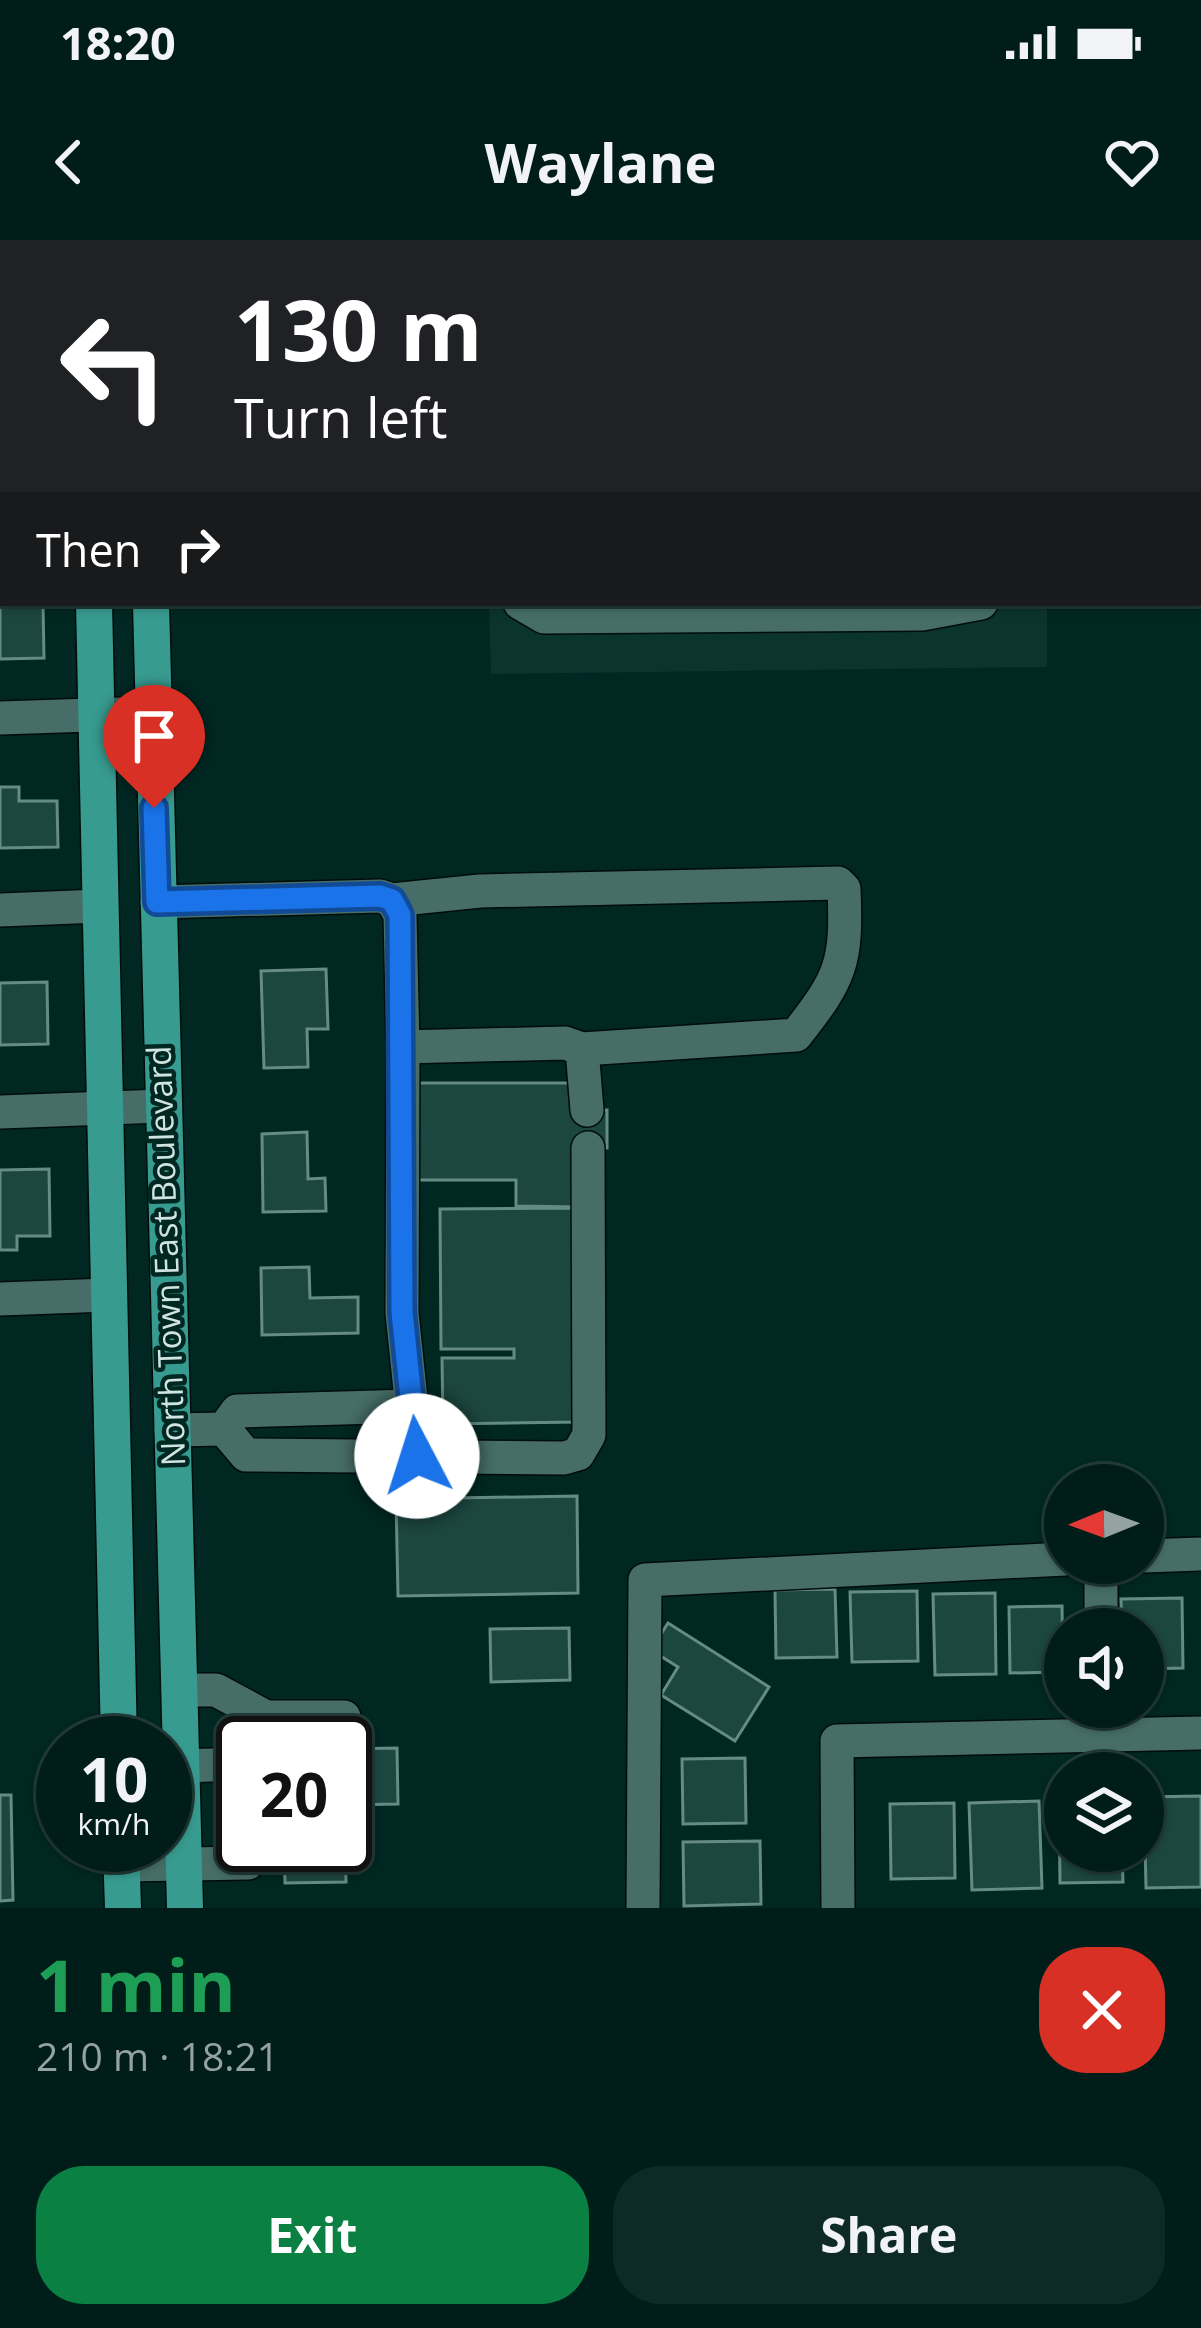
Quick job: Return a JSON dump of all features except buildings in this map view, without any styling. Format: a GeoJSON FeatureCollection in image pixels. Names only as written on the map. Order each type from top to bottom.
{"type":"FeatureCollection","features":[{"type":"Feature","properties":{"kind":"main road","name":"North Town East Boulevard"},"geometry":{"type":"LineString","coordinates":[[94,606],[118,1716]]}},
{"type":"Feature","properties":{"kind":"main road","name":"North Town East Boulevard"},"geometry":{"type":"LineString","coordinates":[[151,606],[179,1716]]}},
{"type":"Feature","properties":{"kind":"main road"},"geometry":{"type":"LineString","coordinates":[[111,1430],[171,1430]]}},
{"type":"Feature","properties":{"kind":"main road"},"geometry":{"type":"LineString","coordinates":[[122,1872],[123,1908]]}},
{"type":"Feature","properties":{"kind":"main road","name":"North Town East Boulevard"},"geometry":{"type":"LineString","coordinates":[[183,1872],[184,1908]]}},
{"type":"Feature","properties":{"kind":"street"},"geometry":{"type":"LineString","coordinates":[[525,606],[544,617],[678,610],[922,609]]}},
{"type":"Feature","properties":{"kind":"street"},"geometry":{"type":"LineString","coordinates":[[0,718],[152,713]]}},
{"type":"Feature","properties":{"kind":"street"},"geometry":{"type":"LineString","coordinates":[[157,902],[380,896],[392,900],[503,891],[838,883],[844,889],[846,943],[834,988],[796,1035],[582,1048],[565,1043],[403,1047]]}},
{"type":"Feature","properties":{"kind":"street"},"geometry":{"type":"LineString","coordinates":[[392,900],[400,915],[402,1312],[417,1456]]}},
{"type":"Feature","properties":{"kind":"street"},"geometry":{"type":"LineString","coordinates":[[0,910],[100,906]]}},
{"type":"Feature","properties":{"kind":"street"},"geometry":{"type":"LineString","coordinates":[[582,1048],[587,1110]]}},
{"type":"Feature","properties":{"kind":"street"},"geometry":{"type":"LineString","coordinates":[[0,1112],[162,1106]]}},
{"type":"Feature","properties":{"kind":"street"},"geometry":{"type":"LineString","coordinates":[[224,1429],[246,1455],[564,1458],[578,1454],[589,1435],[588,1148]]}},
{"type":"Feature","properties":{"kind":"street"},"geometry":{"type":"LineString","coordinates":[[0,1299],[108,1295]]}},
{"type":"Feature","properties":{"kind":"street"},"geometry":{"type":"LineString","coordinates":[[224,1429],[237,1411],[412,1406]]}},
{"type":"Feature","properties":{"kind":"street"},"geometry":{"type":"LineString","coordinates":[[171,1430],[224,1429]]}},
{"type":"Feature","properties":{"kind":"street"},"geometry":{"type":"LineString","coordinates":[[1164,1555],[1201,1554]]}},
{"type":"Feature","properties":{"kind":"street"},"geometry":{"type":"LineString","coordinates":[[643,1908],[645,1580],[1044,1560]]}},
{"type":"Feature","properties":{"kind":"street"},"geometry":{"type":"LineString","coordinates":[[178,1690],[215,1690],[244,1716]]}},
{"type":"Feature","properties":{"kind":"street"},"geometry":{"type":"LineString","coordinates":[[838,1908],[837,1741],[1044,1725]]}},
{"type":"Feature","properties":{"kind":"street"},"geometry":{"type":"LineString","coordinates":[[1159,1728],[1201,1733]]}},
{"type":"Feature","properties":{"kind":"shaded area"},"geometry":{"type":"Polygon","coordinates":[[[489,606],[1047,606],[1047,667],[491,674],[489,606]]]}},
{"type":"Feature","properties":{"kind":"route"},"geometry":{"type":"LineString","coordinates":[[154,808],[157,902],[380,896],[392,900],[400,915],[402,1312],[417,1456]]}}]}
